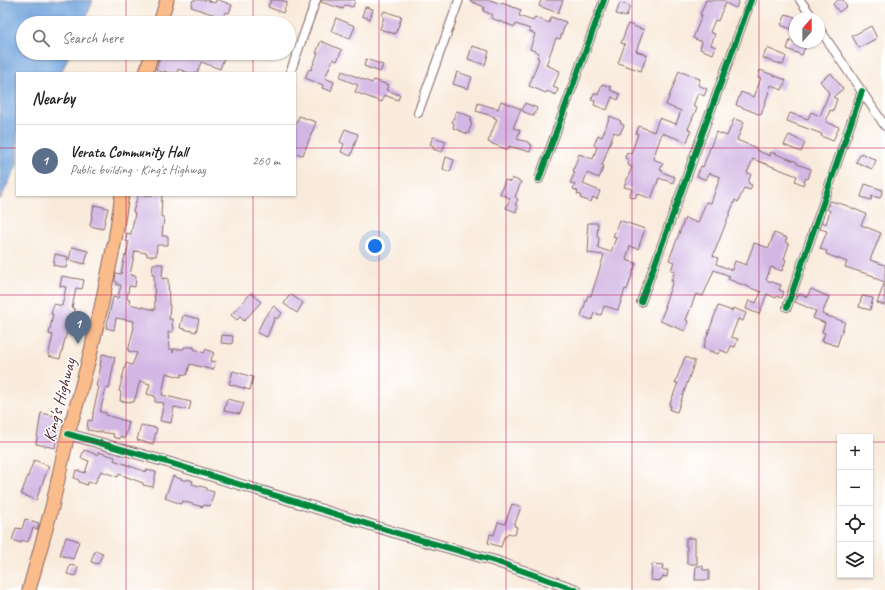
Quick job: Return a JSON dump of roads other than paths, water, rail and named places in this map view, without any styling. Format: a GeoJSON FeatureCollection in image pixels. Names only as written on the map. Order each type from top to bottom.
{"type":"FeatureCollection","features":[{"type":"Feature","properties":{"kind":"highway"},"geometry":{"type":"LineString","coordinates":[[162,16],[167,0]]}},
{"type":"Feature","properties":{"kind":"highway"},"geometry":{"type":"LineString","coordinates":[[146,72],[150,60]]}},
{"type":"Feature","properties":{"kind":"highway","name":"King's Highway"},"geometry":{"type":"LineString","coordinates":[[29,590],[52,507],[68,434],[100,312],[115,240],[122,196]]}},
{"type":"Feature","properties":{"kind":"street"},"geometry":{"type":"LineString","coordinates":[[296,56],[316,0]]}},
{"type":"Feature","properties":{"kind":"street"},"geometry":{"type":"LineString","coordinates":[[418,114],[459,0]]}},
{"type":"Feature","properties":{"kind":"street"},"geometry":{"type":"LineString","coordinates":[[539,179],[604,0]]}},
{"type":"Feature","properties":{"kind":"street"},"geometry":{"type":"LineString","coordinates":[[641,302],[751,0]]}},
{"type":"Feature","properties":{"kind":"street"},"geometry":{"type":"LineString","coordinates":[[800,0],[809,12]]}},
{"type":"Feature","properties":{"kind":"street"},"geometry":{"type":"LineString","coordinates":[[825,37],[885,126]]}},
{"type":"Feature","properties":{"kind":"street"},"geometry":{"type":"LineString","coordinates":[[290,72],[295,60]]}},
{"type":"Feature","properties":{"kind":"street"},"geometry":{"type":"LineString","coordinates":[[787,307],[862,91]]}},
{"type":"Feature","properties":{"kind":"street"},"geometry":{"type":"LineString","coordinates":[[68,434],[167,462],[403,535],[495,561],[576,590]]}},
{"type":"Feature","properties":{"kind":"water"},"geometry":{"type":"Polygon","coordinates":[[[0,0],[93,0],[87,16],[16,16],[16,60],[67,60],[61,72],[16,72],[16,167],[0,200],[0,0]]]}},
{"type":"Feature","properties":{"kind":"place","name":"Verata Community Hall"},"geometry":{"type":"Point","coordinates":[78,344]}}]}
